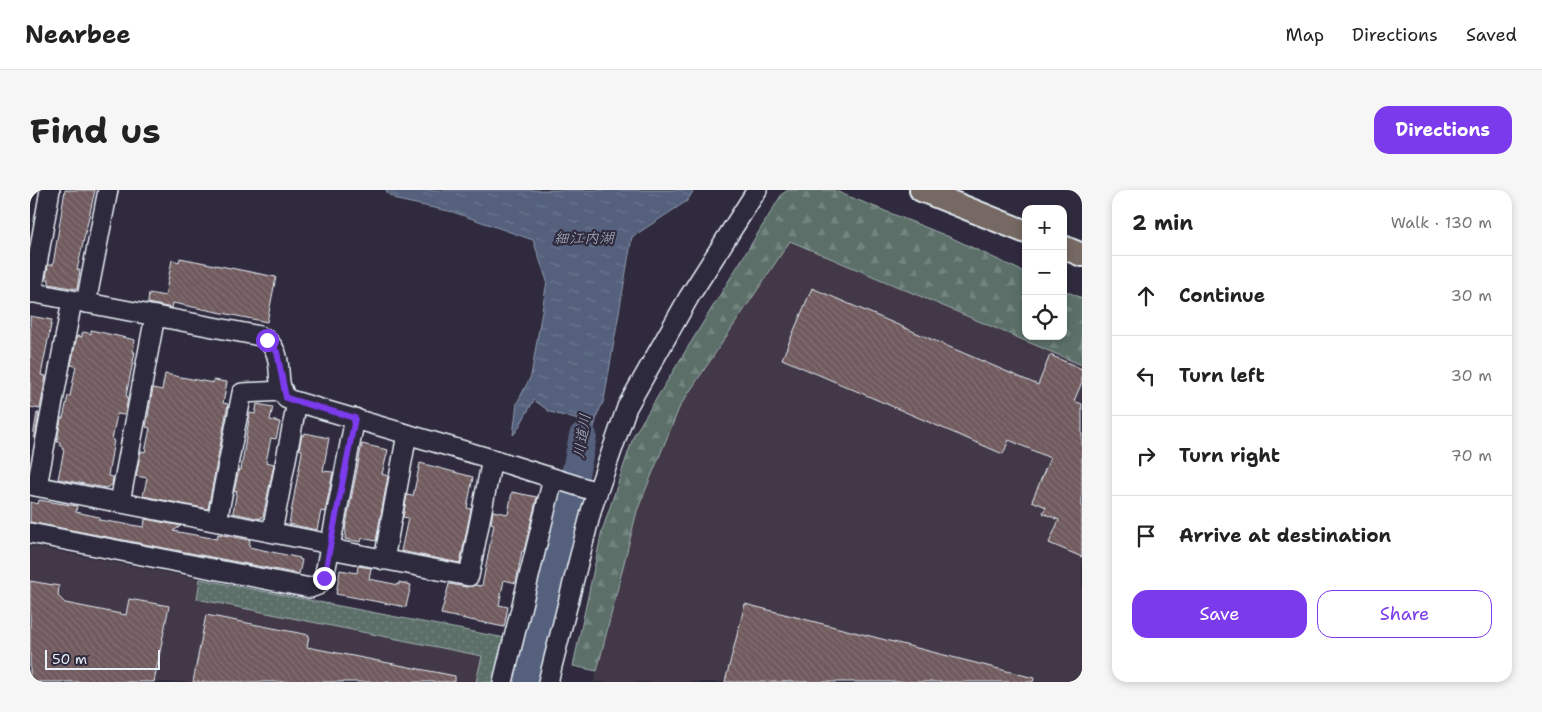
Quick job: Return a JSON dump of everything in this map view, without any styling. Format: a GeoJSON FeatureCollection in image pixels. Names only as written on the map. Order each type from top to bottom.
{"type":"FeatureCollection","features":[{"type":"Feature","properties":{"kind":"main road"},"geometry":{"type":"LineString","coordinates":[[921,190],[1022,230]]}},
{"type":"Feature","properties":{"kind":"main road"},"geometry":{"type":"LineString","coordinates":[[1067,249],[1082,255]]}},
{"type":"Feature","properties":{"kind":"street"},"geometry":{"type":"LineString","coordinates":[[50,190],[31,293],[255,334],[271,343],[277,352],[290,396],[272,532]]}},
{"type":"Feature","properties":{"kind":"street"},"geometry":{"type":"LineString","coordinates":[[108,190],[33,486],[272,532],[320,542],[341,551],[469,576],[492,459]]}},
{"type":"Feature","properties":{"kind":"street"},"geometry":{"type":"LineString","coordinates":[[548,682],[590,490],[627,407],[689,297],[757,190]]}},
{"type":"Feature","properties":{"kind":"street"},"geometry":{"type":"LineString","coordinates":[[120,502],[155,316]]}},
{"type":"Feature","properties":{"kind":"street"},"geometry":{"type":"LineString","coordinates":[[217,521],[242,393],[290,396],[355,418],[590,490]]}},
{"type":"Feature","properties":{"kind":"street"},"geometry":{"type":"LineString","coordinates":[[30,533],[310,588],[318,585],[324,578],[355,418]]}},
{"type":"Feature","properties":{"kind":"street"},"geometry":{"type":"LineString","coordinates":[[384,560],[407,434]]}},
{"type":"Feature","properties":{"kind":"street"},"geometry":{"type":"LineString","coordinates":[[503,682],[556,480]]}},
{"type":"Feature","properties":{"kind":"shaded area"},"geometry":{"type":"Polygon","coordinates":[[[790,241],[1082,365],[1082,682],[594,682],[637,511],[680,406],[790,241]]]}},
{"type":"Feature","properties":{"kind":"shaded area"},"geometry":{"type":"Polygon","coordinates":[[[30,546],[505,638],[495,682],[30,682],[30,546]]]}},
{"type":"Feature","properties":{"kind":"green space"},"geometry":{"type":"Polygon","coordinates":[[[788,190],[833,190],[952,238],[1022,271],[1022,340],[790,241],[680,406],[637,511],[597,671],[573,666],[602,531],[634,435],[782,194],[788,190]]]}},
{"type":"Feature","properties":{"kind":"green space"},"geometry":{"type":"Polygon","coordinates":[[[1067,292],[1082,298],[1082,365],[1023,340],[1067,340],[1067,292]]]}},
{"type":"Feature","properties":{"kind":"green space"},"geometry":{"type":"Polygon","coordinates":[[[200,579],[505,638],[495,682],[476,682],[482,656],[197,599],[200,579]]]}},
{"type":"Feature","properties":{"kind":"water","name":"細江内湖"},"geometry":{"type":"Polygon","coordinates":[[[386,190],[694,190],[687,201],[632,237],[604,400],[598,413],[581,474],[569,472],[578,420],[550,412],[534,400],[513,435],[517,403],[531,376],[547,281],[533,240],[453,212],[397,200],[388,194],[386,190]]]}},
{"type":"Feature","properties":{"kind":"building"},"geometry":{"type":"Polygon","coordinates":[[[65,190],[95,190],[77,270],[80,270],[77,289],[49,284],[49,279],[46,279],[48,265],[53,265],[65,190]]]}},
{"type":"Feature","properties":{"kind":"building"},"geometry":{"type":"Polygon","coordinates":[[[180,258],[276,277],[267,322],[173,303],[172,308],[148,303],[149,293],[165,296],[172,260],[179,262],[180,258]]]}},
{"type":"Feature","properties":{"kind":"building"},"geometry":{"type":"Polygon","coordinates":[[[812,288],[1038,385],[1050,355],[1082,369],[1082,382],[1074,401],[1082,404],[1082,557],[1049,543],[1059,520],[1043,513],[1046,507],[1032,501],[1050,458],[1009,440],[1003,454],[782,359],[812,288]]]}},
{"type":"Feature","properties":{"kind":"building"},"geometry":{"type":"Polygon","coordinates":[[[30,316],[52,320],[41,375],[46,376],[40,409],[30,407],[30,316]]]}},
{"type":"Feature","properties":{"kind":"building"},"geometry":{"type":"Polygon","coordinates":[[[91,330],[135,340],[133,352],[135,352],[126,396],[128,397],[125,415],[117,414],[112,440],[114,440],[108,476],[113,477],[112,485],[106,488],[58,479],[64,450],[60,446],[60,442],[57,442],[61,418],[63,418],[68,396],[70,396],[76,366],[71,365],[77,336],[82,337],[84,332],[91,334],[91,330]]]}},
{"type":"Feature","properties":{"kind":"building"},"geometry":{"type":"Polygon","coordinates":[[[165,374],[213,383],[213,380],[227,382],[223,403],[228,404],[208,509],[143,496],[147,478],[136,476],[141,451],[145,452],[150,428],[146,427],[153,388],[162,390],[165,374]]]}},
{"type":"Feature","properties":{"kind":"building"},"geometry":{"type":"Polygon","coordinates":[[[257,404],[273,407],[270,420],[280,422],[276,439],[271,438],[266,462],[274,464],[261,519],[233,513],[237,490],[234,492],[239,469],[241,470],[250,413],[255,414],[257,404]]]}},
{"type":"Feature","properties":{"kind":"building"},"geometry":{"type":"Polygon","coordinates":[[[37,413],[39,413],[35,438],[33,437],[37,413]]]}},
{"type":"Feature","properties":{"kind":"building"},"geometry":{"type":"Polygon","coordinates":[[[305,433],[329,438],[323,471],[333,472],[325,512],[321,511],[317,530],[289,524],[302,452],[299,449],[302,435],[304,436],[305,433]]]}},
{"type":"Feature","properties":{"kind":"building"},"geometry":{"type":"Polygon","coordinates":[[[362,444],[388,450],[382,474],[388,476],[376,541],[362,538],[361,542],[345,539],[345,530],[362,444]]]}},
{"type":"Feature","properties":{"kind":"building"},"geometry":{"type":"Polygon","coordinates":[[[420,463],[473,477],[467,508],[471,509],[460,563],[401,551],[408,518],[403,517],[407,495],[413,496],[420,463]]]}},
{"type":"Feature","properties":{"kind":"building"},"geometry":{"type":"Polygon","coordinates":[[[512,492],[537,497],[524,551],[522,551],[516,583],[504,580],[499,605],[508,607],[504,627],[441,614],[449,584],[467,587],[482,586],[494,524],[491,523],[493,511],[508,514],[512,492]]]}},
{"type":"Feature","properties":{"kind":"building"},"geometry":{"type":"Polygon","coordinates":[[[39,500],[77,506],[76,512],[99,517],[99,520],[144,527],[145,519],[181,526],[173,531],[217,539],[218,534],[250,540],[249,547],[300,558],[302,560],[299,574],[30,522],[30,502],[38,504],[39,500]]]}},
{"type":"Feature","properties":{"kind":"building"},"geometry":{"type":"Polygon","coordinates":[[[358,566],[371,568],[369,579],[399,585],[399,582],[411,585],[406,607],[336,594],[340,570],[357,573],[358,566]]]}},
{"type":"Feature","properties":{"kind":"building"},"geometry":{"type":"Polygon","coordinates":[[[30,581],[59,586],[58,596],[65,603],[126,615],[129,599],[169,606],[154,682],[30,682],[30,581]]]}},
{"type":"Feature","properties":{"kind":"building"},"geometry":{"type":"Polygon","coordinates":[[[745,604],[1034,678],[1033,682],[725,682],[745,604]]]}},
{"type":"Feature","properties":{"kind":"building"},"geometry":{"type":"Polygon","coordinates":[[[206,615],[309,635],[307,647],[455,676],[455,682],[193,682],[206,615]]]}},
{"type":"Feature","properties":{"kind":"waterway","name":"川道川"},"geometry":{"type":"LineString","coordinates":[[523,682],[583,436]]}},
{"type":"Feature","properties":{"kind":"route"},"geometry":{"type":"LineString","coordinates":[[267,340],[277,352],[286,399],[355,418],[324,578]]}}]}
